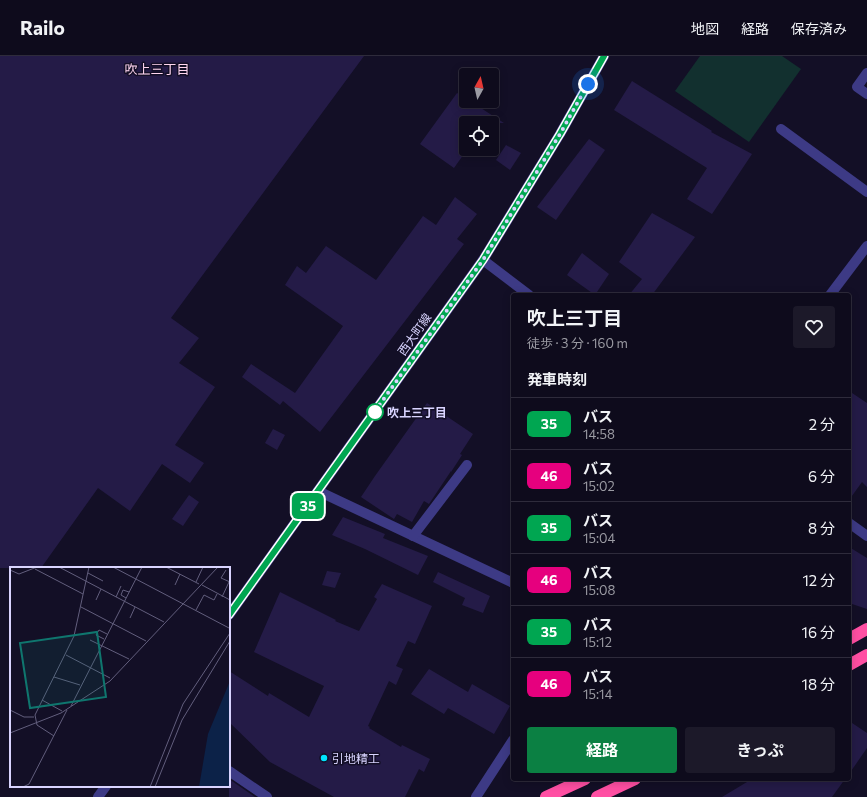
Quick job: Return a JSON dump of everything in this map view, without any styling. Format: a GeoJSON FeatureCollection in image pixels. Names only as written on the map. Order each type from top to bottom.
{"type":"FeatureCollection","features":[{"type":"Feature","properties":{"kind":"highway"},"geometry":{"type":"LineString","coordinates":[[851,638],[867,629]]}},
{"type":"Feature","properties":{"kind":"highway"},"geometry":{"type":"LineString","coordinates":[[851,665],[867,655]]}},
{"type":"Feature","properties":{"kind":"highway"},"geometry":{"type":"LineString","coordinates":[[546,797],[581,781]]}},
{"type":"Feature","properties":{"kind":"highway"},"geometry":{"type":"LineString","coordinates":[[597,797],[631,781]]}},
{"type":"Feature","properties":{"kind":"street","name":"西大町線"},"geometry":{"type":"LineString","coordinates":[[230,614],[483,260],[560,134],[604,56]]}},
{"type":"Feature","properties":{"kind":"street"},"geometry":{"type":"LineString","coordinates":[[867,73],[857,87],[867,94]]}},
{"type":"Feature","properties":{"kind":"street"},"geometry":{"type":"LineString","coordinates":[[781,130],[867,192]]}},
{"type":"Feature","properties":{"kind":"street"},"geometry":{"type":"LineString","coordinates":[[832,293],[867,246]]}},
{"type":"Feature","properties":{"kind":"street"},"geometry":{"type":"LineString","coordinates":[[483,260],[526,293]]}},
{"type":"Feature","properties":{"kind":"street"},"geometry":{"type":"LineString","coordinates":[[414,536],[467,466]]}},
{"type":"Feature","properties":{"kind":"street"},"geometry":{"type":"LineString","coordinates":[[318,491],[511,582]]}},
{"type":"Feature","properties":{"kind":"street"},"geometry":{"type":"LineString","coordinates":[[851,524],[867,536]]}},
{"type":"Feature","properties":{"kind":"street"},"geometry":{"type":"LineString","coordinates":[[476,797],[511,743]]}},
{"type":"Feature","properties":{"kind":"street"},"geometry":{"type":"LineString","coordinates":[[230,772],[267,797]]}},
{"type":"Feature","properties":{"kind":"street"},"geometry":{"type":"LineString","coordinates":[[98,797],[105,787]]}},
{"type":"Feature","properties":{"kind":"green space"},"geometry":{"type":"Polygon","coordinates":[[[700,56],[782,56],[801,69],[749,142],[675,91],[700,56]]]}},
{"type":"Feature","properties":{"kind":"building"},"geometry":{"type":"Polygon","coordinates":[[[0,56],[364,56],[171,318],[199,338],[179,363],[215,387],[175,445],[204,463],[190,483],[162,464],[130,511],[98,488],[42,567],[0,568],[0,56]]]}},
{"type":"Feature","properties":{"kind":"building"},"geometry":{"type":"Polygon","coordinates":[[[632,81],[712,131],[711,132],[752,154],[712,214],[687,199],[707,168],[614,110],[632,81]]]}},
{"type":"Feature","properties":{"kind":"building"},"geometry":{"type":"Polygon","coordinates":[[[457,93],[459,94],[459,108],[481,108],[493,116],[459,116],[459,156],[462,156],[454,168],[420,144],[457,93]]]}},
{"type":"Feature","properties":{"kind":"building"},"geometry":{"type":"Polygon","coordinates":[[[589,139],[605,150],[556,220],[537,207],[589,139]]]}},
{"type":"Feature","properties":{"kind":"building"},"geometry":{"type":"Polygon","coordinates":[[[506,145],[521,153],[510,170],[496,160],[506,145]]]}},
{"type":"Feature","properties":{"kind":"building"},"geometry":{"type":"Polygon","coordinates":[[[455,197],[477,214],[457,239],[464,244],[320,432],[283,401],[280,405],[242,377],[251,364],[295,393],[343,326],[285,285],[297,266],[306,273],[326,246],[376,280],[423,216],[436,225],[455,197]]]}},
{"type":"Feature","properties":{"kind":"building"},"geometry":{"type":"Polygon","coordinates":[[[652,213],[695,237],[653,293],[631,293],[642,279],[619,262],[652,213]]]}},
{"type":"Feature","properties":{"kind":"building"},"geometry":{"type":"Polygon","coordinates":[[[582,253],[609,274],[596,293],[592,293],[567,275],[582,253]]]}},
{"type":"Feature","properties":{"kind":"building"},"geometry":{"type":"Polygon","coordinates":[[[851,392],[867,403],[867,487],[862,482],[851,497],[851,392]]]}},
{"type":"Feature","properties":{"kind":"building"},"geometry":{"type":"Polygon","coordinates":[[[427,403],[473,434],[460,454],[462,455],[429,504],[424,501],[412,522],[397,514],[394,519],[361,497],[427,403]]]}},
{"type":"Feature","properties":{"kind":"building"},"geometry":{"type":"Polygon","coordinates":[[[273,429],[285,435],[277,450],[265,443],[273,429]]]}},
{"type":"Feature","properties":{"kind":"building"},"geometry":{"type":"Polygon","coordinates":[[[189,495],[199,502],[183,526],[172,519],[189,495]]]}},
{"type":"Feature","properties":{"kind":"building"},"geometry":{"type":"Polygon","coordinates":[[[343,517],[385,534],[383,538],[428,556],[418,575],[365,549],[332,535],[343,517]]]}},
{"type":"Feature","properties":{"kind":"building"},"geometry":{"type":"Polygon","coordinates":[[[851,548],[867,558],[867,609],[851,604],[851,548]]]}},
{"type":"Feature","properties":{"kind":"building"},"geometry":{"type":"Polygon","coordinates":[[[327,571],[341,573],[335,588],[322,585],[327,571]]]}},
{"type":"Feature","properties":{"kind":"building"},"geometry":{"type":"Polygon","coordinates":[[[438,572],[490,596],[483,613],[462,605],[465,598],[433,582],[438,572]]]}},
{"type":"Feature","properties":{"kind":"building"},"geometry":{"type":"Polygon","coordinates":[[[382,584],[432,606],[415,644],[408,641],[396,666],[403,669],[396,685],[389,681],[368,726],[401,747],[402,745],[430,759],[424,772],[419,769],[405,797],[334,797],[270,762],[230,723],[230,672],[268,696],[269,693],[309,717],[324,686],[254,652],[280,592],[336,620],[335,621],[359,631],[377,599],[374,597],[382,584]]]}},
{"type":"Feature","properties":{"kind":"building"},"geometry":{"type":"Polygon","coordinates":[[[429,669],[468,692],[472,684],[510,706],[494,734],[448,708],[444,714],[411,694],[429,669]]]}},
{"type":"Feature","properties":{"kind":"building"},"geometry":{"type":"Polygon","coordinates":[[[851,722],[867,733],[867,748],[851,771],[851,722]]]}},
{"type":"Feature","properties":{"kind":"building"},"geometry":{"type":"Polygon","coordinates":[[[230,780],[255,797],[229,797],[230,780]]]}},
{"type":"Feature","properties":{"kind":"building"},"geometry":{"type":"Polygon","coordinates":[[[749,781],[844,781],[832,797],[722,797],[749,781]]]}},
{"type":"Feature","properties":{"kind":"bus line","name":"35"},"geometry":{"type":"LineString","coordinates":[[230,614],[483,260],[560,134],[604,56]]}},
{"type":"Feature","properties":{"kind":"place","name":"吹上三丁目"},"geometry":{"type":"Point","coordinates":[375,412]}},
{"type":"Feature","properties":{"kind":"place","name":"引地精工"},"geometry":{"type":"Point","coordinates":[324,758]}},
{"type":"Feature","properties":{"kind":"district","name":"吹上三丁目"},"geometry":{"type":"Point","coordinates":[157,69]}},
{"type":"Feature","properties":{"kind":"route"},"geometry":{"type":"LineString","coordinates":[[375,412],[373,414],[483,260],[560,134],[588,84]]}}]}
